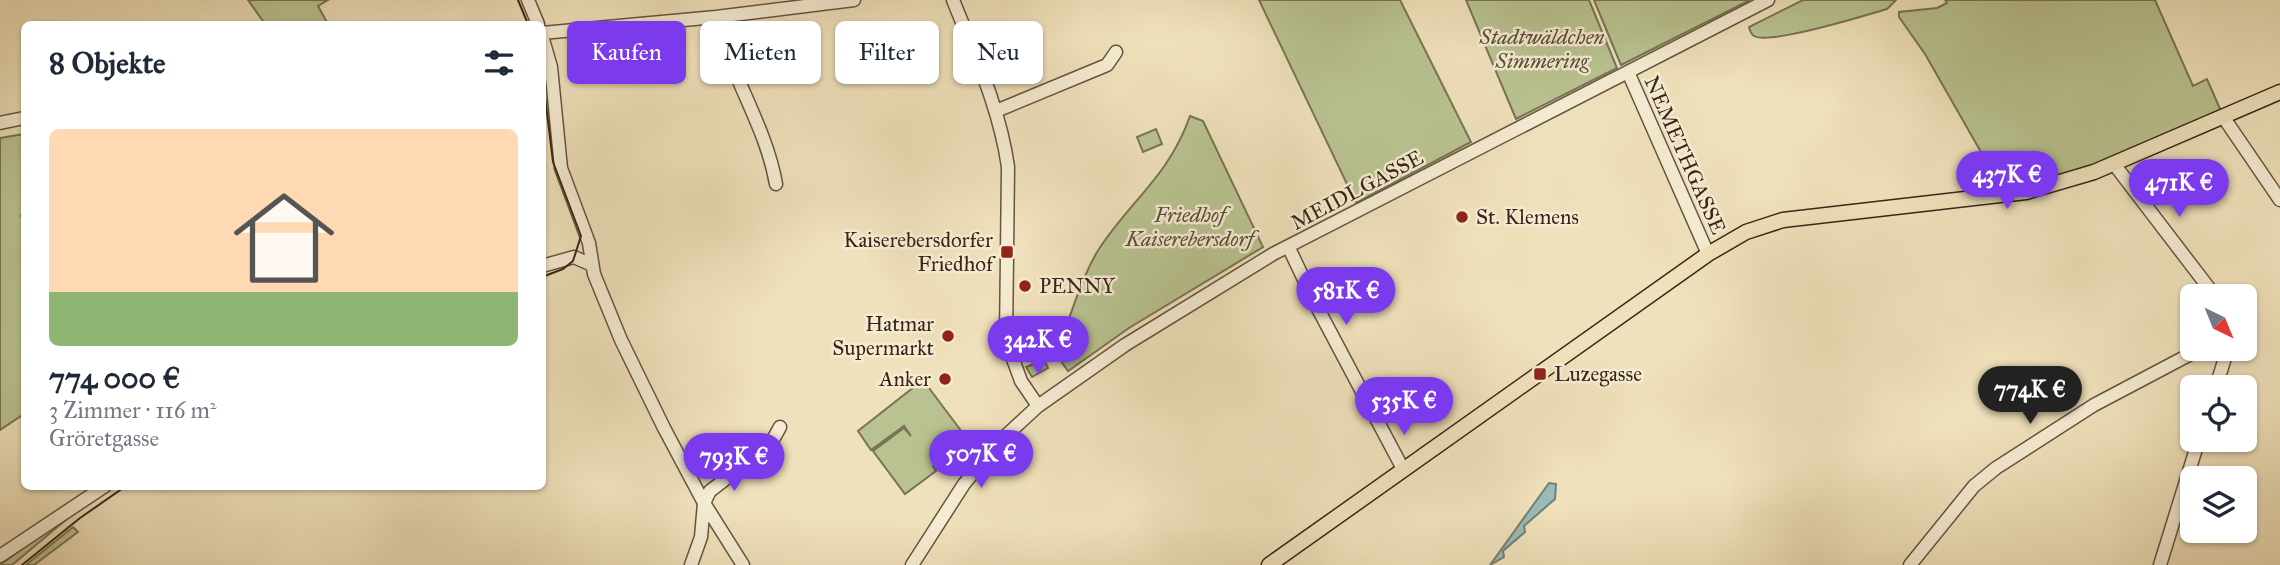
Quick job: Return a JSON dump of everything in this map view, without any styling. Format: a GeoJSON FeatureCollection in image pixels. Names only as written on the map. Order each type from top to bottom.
{"type":"FeatureCollection","features":[{"type":"Feature","properties":{"kind":"main road"},"geometry":{"type":"LineString","coordinates":[[1269,565],[1708,254],[1745,232],[1783,220],[2026,192],[2114,164],[2280,92]]}},
{"type":"Feature","properties":{"kind":"street"},"geometry":{"type":"LineString","coordinates":[[528,0],[537,21]]}},
{"type":"Feature","properties":{"kind":"street"},"geometry":{"type":"LineString","coordinates":[[546,35],[854,0]]}},
{"type":"Feature","properties":{"kind":"street"},"geometry":{"type":"LineString","coordinates":[[953,0],[996,111],[1008,167],[1006,340],[1012,362],[1038,406]]}},
{"type":"Feature","properties":{"kind":"street","name":"MEIDLGASSE"},"geometry":{"type":"LineString","coordinates":[[912,565],[964,484],[998,443],[1038,406],[1189,303],[1261,260],[1768,0]]}},
{"type":"Feature","properties":{"kind":"street"},"geometry":{"type":"LineString","coordinates":[[716,17],[722,42],[772,161],[776,184]]}},
{"type":"Feature","properties":{"kind":"street"},"geometry":{"type":"LineString","coordinates":[[546,49],[551,67],[561,168],[589,243],[592,265],[635,371],[704,503],[743,565]]}},
{"type":"Feature","properties":{"kind":"street"},"geometry":{"type":"LineString","coordinates":[[996,111],[1107,65],[1116,52]]}},
{"type":"Feature","properties":{"kind":"street","name":"NEMETHGASSE"},"geometry":{"type":"LineString","coordinates":[[1628,72],[1708,254]]}},
{"type":"Feature","properties":{"kind":"street"},"geometry":{"type":"LineString","coordinates":[[2224,118],[2280,200]]}},
{"type":"Feature","properties":{"kind":"street"},"geometry":{"type":"LineString","coordinates":[[0,123],[21,119]]}},
{"type":"Feature","properties":{"kind":"street"},"geometry":{"type":"LineString","coordinates":[[546,124],[556,120]]}},
{"type":"Feature","properties":{"kind":"street"},"geometry":{"type":"LineString","coordinates":[[2114,164],[2206,284]]}},
{"type":"Feature","properties":{"kind":"street"},"geometry":{"type":"LineString","coordinates":[[1289,248],[1403,470]]}},
{"type":"Feature","properties":{"kind":"street"},"geometry":{"type":"LineString","coordinates":[[546,265],[574,257],[592,265]]}},
{"type":"Feature","properties":{"kind":"street"},"geometry":{"type":"LineString","coordinates":[[1910,565],[1974,486],[1996,468],[2094,405],[2180,360]]}},
{"type":"Feature","properties":{"kind":"street"},"geometry":{"type":"LineString","coordinates":[[691,565],[704,523],[704,503],[710,491],[769,445],[780,427]]}},
{"type":"Feature","properties":{"kind":"street"},"geometry":{"type":"LineString","coordinates":[[2160,565],[2195,452]]}},
{"type":"Feature","properties":{"kind":"street"},"geometry":{"type":"LineString","coordinates":[[0,556],[99,490]]}},
{"type":"Feature","properties":{"kind":"green space"},"geometry":{"type":"Polygon","coordinates":[[[248,0],[328,0],[318,6],[326,21],[263,21],[248,0]]]}},
{"type":"Feature","properties":{"kind":"green space"},"geometry":{"type":"Polygon","coordinates":[[[1259,0],[1400,0],[1471,142],[1356,203],[1259,0]]]}},
{"type":"Feature","properties":{"kind":"green space","name":"Stadtwäldchen Simmering"},"geometry":{"type":"Polygon","coordinates":[[[1466,0],[1589,0],[1617,68],[1516,119],[1466,0]]]}},
{"type":"Feature","properties":{"kind":"green space"},"geometry":{"type":"Polygon","coordinates":[[[1594,0],[1750,0],[1621,65],[1594,0]]]}},
{"type":"Feature","properties":{"kind":"green space"},"geometry":{"type":"Polygon","coordinates":[[[1803,0],[1896,0],[1887,9],[1819,28],[1763,38],[1751,33],[1749,27],[1803,0]]]}},
{"type":"Feature","properties":{"kind":"green space"},"geometry":{"type":"Polygon","coordinates":[[[1945,0],[2155,0],[2193,86],[2207,79],[2224,118],[2114,164],[2005,194],[1925,54],[1899,17],[1899,12],[1937,8],[1947,3],[1945,0]]]}},
{"type":"Feature","properties":{"kind":"green space","name":"Friedhof Kaiserebersdorf"},"geometry":{"type":"Polygon","coordinates":[[[1190,116],[1203,121],[1263,247],[1129,328],[1068,371],[1056,354],[1087,272],[1111,232],[1160,172],[1190,116]]]}},
{"type":"Feature","properties":{"kind":"green space"},"geometry":{"type":"Polygon","coordinates":[[[1156,129],[1162,144],[1143,152],[1137,137],[1156,129]]]}},
{"type":"Feature","properties":{"kind":"green space"},"geometry":{"type":"Polygon","coordinates":[[[21,134],[21,416],[0,430],[0,138],[21,134]]]}},
{"type":"Feature","properties":{"kind":"green space"},"geometry":{"type":"Polygon","coordinates":[[[1044,360],[1048,368],[1032,377],[1026,367],[1044,360]]]}},
{"type":"Feature","properties":{"kind":"green space"},"geometry":{"type":"Polygon","coordinates":[[[923,380],[968,440],[933,466],[936,471],[905,494],[873,451],[904,428],[911,436],[904,426],[871,450],[858,431],[923,380]]]}},
{"type":"Feature","properties":{"kind":"green space"},"geometry":{"type":"Polygon","coordinates":[[[65,517],[67,519],[12,565],[0,565],[65,517]]]}},
{"type":"Feature","properties":{"kind":"green space"},"geometry":{"type":"Polygon","coordinates":[[[73,527],[78,532],[34,565],[26,565],[73,527]]]}},
{"type":"Feature","properties":{"kind":"water"},"geometry":{"type":"Polygon","coordinates":[[[1549,483],[1556,484],[1555,499],[1524,526],[1525,532],[1503,551],[1504,557],[1490,565],[1549,483]]]}},
{"type":"Feature","properties":{"kind":"tram line"},"geometry":{"type":"LineString","coordinates":[[518,0],[527,21]]}},
{"type":"Feature","properties":{"kind":"tram line"},"geometry":{"type":"LineString","coordinates":[[546,105],[553,162],[581,236],[573,261],[563,269],[546,275]]}},
{"type":"Feature","properties":{"kind":"tram line"},"geometry":{"type":"LineString","coordinates":[[22,565],[80,518],[120,490]]}},
{"type":"Feature","properties":{"kind":"place","name":"St. Klemens"},"geometry":{"type":"Point","coordinates":[1462,217]}},
{"type":"Feature","properties":{"kind":"place","name":"Kaiserebersdorfer Friedhof"},"geometry":{"type":"Point","coordinates":[1007,252]}},
{"type":"Feature","properties":{"kind":"place","name":"PENNY"},"geometry":{"type":"Point","coordinates":[1025,286]}},
{"type":"Feature","properties":{"kind":"place","name":"Hatmar Supermarkt"},"geometry":{"type":"Point","coordinates":[948,336]}},
{"type":"Feature","properties":{"kind":"place","name":"Luzegasse"},"geometry":{"type":"Point","coordinates":[1540,374]}},
{"type":"Feature","properties":{"kind":"place","name":"Anker"},"geometry":{"type":"Point","coordinates":[945,379]}}]}
